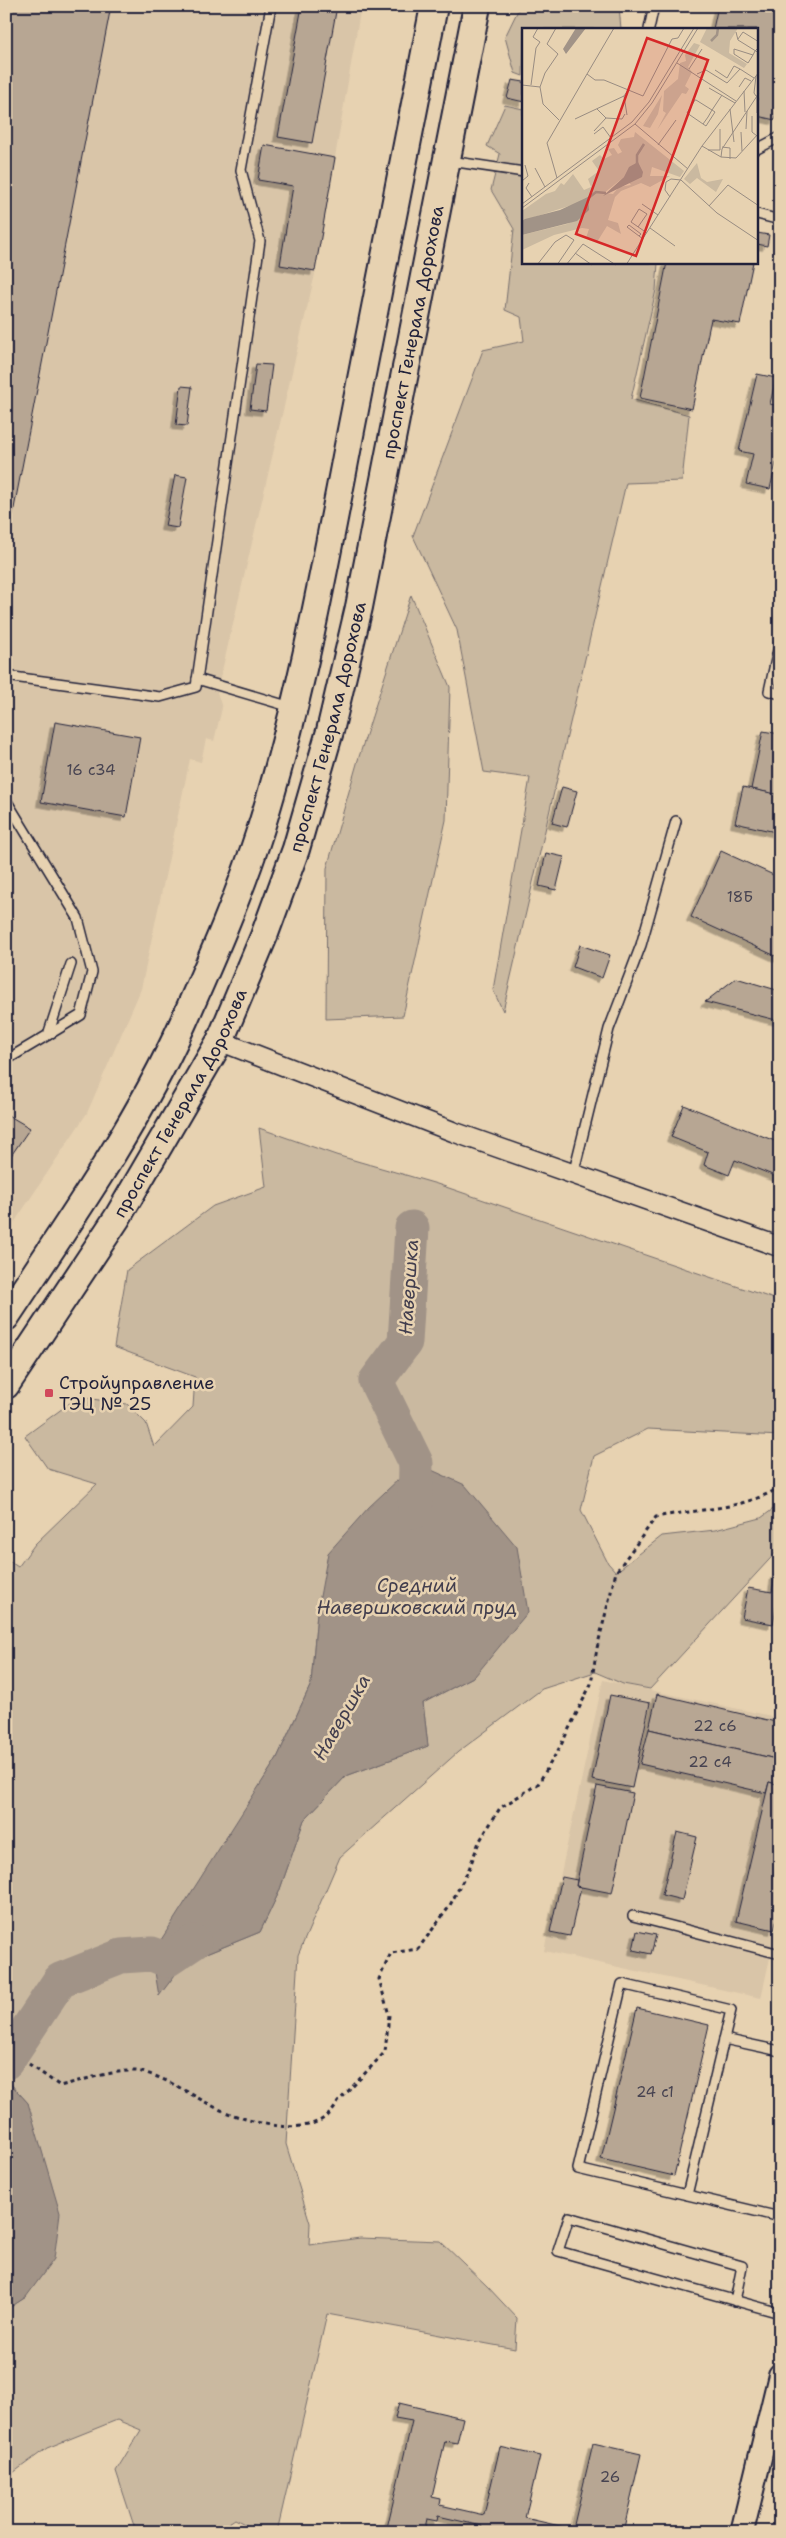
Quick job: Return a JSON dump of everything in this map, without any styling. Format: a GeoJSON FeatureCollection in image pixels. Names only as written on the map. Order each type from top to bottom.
{"type":"FeatureCollection","features":[{"type":"Feature","properties":{"kind":"main road","name":"проспект Генерала Дорохова"},"geometry":{"type":"LineString","coordinates":[[10,1304],[84,1200],[135,1116],[182,1026],[260,831],[294,708],[314,618],[434,6]]}},
{"type":"Feature","properties":{"kind":"main road","name":"проспект Генерала Дорохова"},"geometry":{"type":"LineString","coordinates":[[6,1386],[117,1218],[220,1041],[264,936],[296,849],[330,731],[359,607],[476,6]]}},
{"type":"Feature","properties":{"kind":"street"},"geometry":{"type":"LineString","coordinates":[[220,1041],[454,1132],[780,1247]]}},
{"type":"Feature","properties":{"kind":"street"},"geometry":{"type":"LineString","coordinates":[[742,2532],[780,2375]]}},
{"type":"Feature","properties":{"kind":"lane"},"geometry":{"type":"LineString","coordinates":[[6,676],[160,697],[196,687],[260,241],[241,170],[271,6]]}},
{"type":"Feature","properties":{"kind":"lane"},"geometry":{"type":"LineString","coordinates":[[649,28],[654,6]]}},
{"type":"Feature","properties":{"kind":"lane"},"geometry":{"type":"LineString","coordinates":[[758,148],[780,137]]}},
{"type":"Feature","properties":{"kind":"lane"},"geometry":{"type":"LineString","coordinates":[[446,161],[522,172]]}},
{"type":"Feature","properties":{"kind":"lane"},"geometry":{"type":"LineString","coordinates":[[758,214],[780,220]]}},
{"type":"Feature","properties":{"kind":"lane"},"geometry":{"type":"LineString","coordinates":[[780,641],[769,691],[780,694]]}},
{"type":"Feature","properties":{"kind":"lane"},"geometry":{"type":"LineString","coordinates":[[197,679],[294,708]]}},
{"type":"Feature","properties":{"kind":"lane"},"geometry":{"type":"LineString","coordinates":[[6,800],[78,918],[92,972],[81,1015],[6,1060]]}},
{"type":"Feature","properties":{"kind":"lane"},"geometry":{"type":"LineString","coordinates":[[574,1175],[609,1029],[641,945],[676,822]]}},
{"type":"Feature","properties":{"kind":"lane"},"geometry":{"type":"LineString","coordinates":[[48,1035],[71,964]]}},
{"type":"Feature","properties":{"kind":"lane"},"geometry":{"type":"LineString","coordinates":[[633,1916],[780,1954]]}},
{"type":"Feature","properties":{"kind":"lane"},"geometry":{"type":"LineString","coordinates":[[687,2194],[732,2010],[622,1984],[578,2169],[780,2217]]}},
{"type":"Feature","properties":{"kind":"lane"},"geometry":{"type":"LineString","coordinates":[[724,2039],[780,2051]]}},
{"type":"Feature","properties":{"kind":"lane"},"geometry":{"type":"LineString","coordinates":[[735,2301],[742,2266],[569,2217],[558,2250],[780,2314]]}},
{"type":"Feature","properties":{"kind":"path"},"geometry":{"type":"LineString","coordinates":[[29,2064],[60,2086],[100,2075],[140,2071],[173,2082],[227,2112],[262,2123],[287,2127],[314,2125],[334,2112],[338,2102],[386,2052],[389,2015],[380,1978],[391,1953],[418,1950],[449,1907],[469,1869],[479,1842],[500,1808],[538,1784],[560,1747],[591,1684],[616,1572],[638,1539],[656,1517],[725,1507],[768,1495],[780,1487]]}},
{"type":"Feature","properties":{"kind":"shaded area"},"geometry":{"type":"Polygon","coordinates":[[[6,6],[361,6],[315,274],[217,692],[222,708],[214,741],[206,739],[201,762],[190,759],[141,989],[87,1113],[6,1235],[6,6]]]}},
{"type":"Feature","properties":{"kind":"shaded area"},"geometry":{"type":"Polygon","coordinates":[[[520,6],[619,6],[621,28],[522,28],[522,76],[515,73],[505,37],[520,6]]]}},
{"type":"Feature","properties":{"kind":"shaded area"},"geometry":{"type":"Polygon","coordinates":[[[505,105],[522,109],[522,264],[658,264],[656,290],[631,399],[689,415],[682,481],[626,483],[503,1011],[493,990],[530,778],[484,772],[457,630],[413,536],[483,350],[524,341],[521,317],[505,310],[514,229],[491,190],[500,154],[487,146],[505,105]]]}},
{"type":"Feature","properties":{"kind":"shaded area"},"geometry":{"type":"Polygon","coordinates":[[[411,595],[450,687],[446,820],[403,1016],[326,1019],[327,868],[358,760],[411,595]]]}},
{"type":"Feature","properties":{"kind":"shaded area"},"geometry":{"type":"Polygon","coordinates":[[[259,1128],[336,1155],[437,1184],[780,1301],[780,1436],[648,1429],[594,1456],[581,1510],[608,1563],[616,1572],[662,1536],[715,1530],[761,1518],[780,1504],[780,1548],[650,1689],[623,1684],[595,1672],[542,1689],[458,1752],[340,1857],[298,1955],[286,2144],[310,2223],[309,2245],[360,2238],[440,2241],[517,2318],[515,2349],[327,2314],[277,2532],[260,2532],[235,2519],[215,2532],[136,2532],[116,2471],[141,2430],[117,2420],[47,2448],[6,2478],[6,2310],[26,2297],[28,2103],[6,2079],[6,1736],[12,1728],[6,1723],[6,1559],[18,1567],[35,1544],[97,1484],[48,1469],[25,1436],[78,1397],[127,1404],[146,1423],[154,1447],[193,1407],[195,1377],[114,1347],[127,1270],[213,1206],[266,1187],[259,1128]],[[317,1613],[311,1684],[277,1758],[222,1847],[184,1963],[260,1932],[279,1892],[304,1820],[346,1776],[428,1746],[423,1703],[475,1676],[317,1613]]]}},
{"type":"Feature","properties":{"kind":"shaded area"},"geometry":{"type":"Polygon","coordinates":[[[603,1680],[780,1718],[780,1913],[761,1998],[544,1951],[603,1680]]]}},
{"type":"Feature","properties":{"kind":"water","name":"Средний Навершковский пруд"},"geometry":{"type":"Polygon","coordinates":[[[416,1463],[465,1485],[517,1547],[528,1612],[475,1676],[423,1703],[428,1746],[346,1776],[304,1820],[279,1892],[260,1932],[184,1963],[159,1996],[152,1954],[277,1758],[311,1684],[317,1613],[328,1553],[369,1507],[416,1463]]]}},
{"type":"Feature","properties":{"kind":"water"},"geometry":{"type":"Polygon","coordinates":[[[6,2079],[28,2103],[60,2213],[54,2259],[26,2297],[6,2310],[6,2079]]]}},
{"type":"Feature","properties":{"kind":"building"},"geometry":{"type":"Polygon","coordinates":[[[6,6],[111,6],[6,550],[6,6]]]}},
{"type":"Feature","properties":{"kind":"building"},"geometry":{"type":"Polygon","coordinates":[[[302,6],[337,6],[312,143],[278,137],[302,6]]]}},
{"type":"Feature","properties":{"kind":"building"},"geometry":{"type":"Polygon","coordinates":[[[718,6],[780,6],[780,96],[775,120],[758,116],[758,28],[713,28],[718,6]]]}},
{"type":"Feature","properties":{"kind":"building"},"geometry":{"type":"Polygon","coordinates":[[[512,80],[522,82],[522,102],[507,98],[512,80]]]}},
{"type":"Feature","properties":{"kind":"building"},"geometry":{"type":"Polygon","coordinates":[[[264,145],[335,158],[315,271],[280,265],[293,186],[258,180],[264,145]]]}},
{"type":"Feature","properties":{"kind":"building"},"geometry":{"type":"Polygon","coordinates":[[[758,233],[769,235],[767,246],[758,244],[758,233]]]}},
{"type":"Feature","properties":{"kind":"building"},"geometry":{"type":"Polygon","coordinates":[[[667,264],[753,264],[740,324],[711,319],[692,409],[640,398],[667,264]]]}},
{"type":"Feature","properties":{"kind":"building"},"geometry":{"type":"Polygon","coordinates":[[[256,364],[272,365],[266,411],[250,409],[256,364]]]}},
{"type":"Feature","properties":{"kind":"building"},"geometry":{"type":"Polygon","coordinates":[[[757,374],[776,378],[770,404],[780,406],[780,463],[776,463],[770,489],[746,484],[753,454],[739,451],[757,374]]]}},
{"type":"Feature","properties":{"kind":"building"},"geometry":{"type":"Polygon","coordinates":[[[181,386],[192,387],[187,426],[176,425],[181,386]]]}},
{"type":"Feature","properties":{"kind":"building"},"geometry":{"type":"Polygon","coordinates":[[[175,475],[187,477],[178,528],[165,526],[175,475]]]}},
{"type":"Feature","properties":{"kind":"building"},"geometry":{"type":"Polygon","coordinates":[[[55,722],[140,737],[126,817],[41,802],[55,722]]]}},
{"type":"Feature","properties":{"kind":"building"},"geometry":{"type":"Polygon","coordinates":[[[763,731],[780,734],[780,795],[751,789],[763,731]]]}},
{"type":"Feature","properties":{"kind":"building"},"geometry":{"type":"Polygon","coordinates":[[[562,787],[577,791],[567,827],[552,823],[562,787]]]}},
{"type":"Feature","properties":{"kind":"building"},"geometry":{"type":"Polygon","coordinates":[[[743,787],[780,795],[780,833],[735,823],[743,787]]]}},
{"type":"Feature","properties":{"kind":"building"},"geometry":{"type":"Polygon","coordinates":[[[721,851],[780,878],[780,958],[691,917],[721,851]]]}},
{"type":"Feature","properties":{"kind":"building"},"geometry":{"type":"Polygon","coordinates":[[[546,853],[564,857],[556,890],[539,886],[546,853]]]}},
{"type":"Feature","properties":{"kind":"building"},"geometry":{"type":"Polygon","coordinates":[[[580,945],[610,955],[602,978],[573,967],[580,945]]]}},
{"type":"Feature","properties":{"kind":"building"},"geometry":{"type":"Polygon","coordinates":[[[736,978],[780,991],[780,1021],[705,1002],[736,978]]]}},
{"type":"Feature","properties":{"kind":"building"},"geometry":{"type":"Polygon","coordinates":[[[684,1105],[780,1143],[780,1178],[735,1160],[729,1175],[704,1165],[708,1152],[671,1137],[684,1105]]]}},
{"type":"Feature","properties":{"kind":"building"},"geometry":{"type":"Polygon","coordinates":[[[6,1114],[30,1128],[6,1163],[6,1114]]]}},
{"type":"Feature","properties":{"kind":"building"},"geometry":{"type":"Polygon","coordinates":[[[775,1574],[780,1575],[780,1603],[777,1603],[773,1624],[742,1618],[748,1588],[772,1592],[775,1574]]]}},
{"type":"Feature","properties":{"kind":"building"},"geometry":{"type":"Polygon","coordinates":[[[657,1694],[780,1723],[780,1760],[649,1729],[657,1694]]]}},
{"type":"Feature","properties":{"kind":"building"},"geometry":{"type":"Polygon","coordinates":[[[610,1695],[650,1703],[632,1788],[592,1780],[610,1695]]]}},
{"type":"Feature","properties":{"kind":"building"},"geometry":{"type":"Polygon","coordinates":[[[649,1729],[780,1760],[780,1785],[769,1782],[766,1793],[640,1764],[649,1729]]]}},
{"type":"Feature","properties":{"kind":"building"},"geometry":{"type":"Polygon","coordinates":[[[769,1782],[780,1785],[780,1914],[778,1914],[774,1930],[736,1921],[769,1782]]]}},
{"type":"Feature","properties":{"kind":"building"},"geometry":{"type":"Polygon","coordinates":[[[597,1786],[633,1793],[612,1893],[576,1886],[597,1786]]]}},
{"type":"Feature","properties":{"kind":"building"},"geometry":{"type":"Polygon","coordinates":[[[677,1832],[697,1837],[682,1900],[662,1895],[677,1832]]]}},
{"type":"Feature","properties":{"kind":"building"},"geometry":{"type":"Polygon","coordinates":[[[562,1877],[577,1880],[576,1886],[581,1887],[570,1936],[550,1932],[562,1877]]]}},
{"type":"Feature","properties":{"kind":"building"},"geometry":{"type":"Polygon","coordinates":[[[637,1931],[656,1935],[651,1954],[633,1950],[637,1931]]]}},
{"type":"Feature","properties":{"kind":"building"},"geometry":{"type":"Polygon","coordinates":[[[637,2008],[709,2025],[674,2176],[601,2159],[637,2008]]]}},
{"type":"Feature","properties":{"kind":"building"},"geometry":{"type":"Polygon","coordinates":[[[399,2403],[463,2418],[457,2443],[445,2441],[432,2497],[441,2499],[440,2505],[484,2515],[500,2447],[540,2456],[525,2518],[573,2529],[593,2443],[641,2454],[623,2532],[480,2532],[482,2526],[438,2516],[437,2521],[427,2519],[424,2532],[386,2532],[412,2421],[395,2418],[399,2403]]]}},
{"type":"Feature","properties":{"kind":"waterway","name":"Навершка"},"geometry":{"type":"LineString","coordinates":[[412,1228],[405,1342],[376,1381],[416,1463],[415,1511]]}},
{"type":"Feature","properties":{"kind":"waterway","name":"Навершка"},"geometry":{"type":"LineString","coordinates":[[6,2062],[60,1980],[121,1956],[152,1954],[167,1960],[194,1942]]}},
{"type":"Feature","properties":{"kind":"place","name":"Стройуправление ТЭЦ № 25"},"geometry":{"type":"Point","coordinates":[49,1393]}}]}
